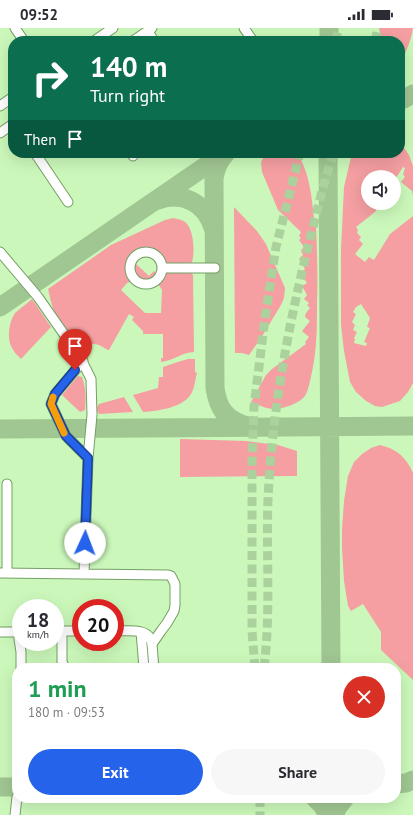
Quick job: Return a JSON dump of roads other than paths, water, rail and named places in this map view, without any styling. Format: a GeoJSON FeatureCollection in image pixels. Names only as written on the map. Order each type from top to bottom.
{"type":"FeatureCollection","features":[{"type":"Feature","properties":{"kind":"lane"},"geometry":{"type":"LineString","coordinates":[[101,36],[113,28]]}},
{"type":"Feature","properties":{"kind":"lane"},"geometry":{"type":"LineString","coordinates":[[141,36],[150,30]]}},
{"type":"Feature","properties":{"kind":"lane"},"geometry":{"type":"LineString","coordinates":[[38,158],[68,202]]}},
{"type":"Feature","properties":{"kind":"lane"},"geometry":{"type":"LineString","coordinates":[[0,252],[38,297],[76,350],[91,379],[92,415],[88,458],[84,574]]}},
{"type":"Feature","properties":{"kind":"lane"},"geometry":{"type":"LineString","coordinates":[[163,268],[215,268]]}},
{"type":"Feature","properties":{"kind":"lane"},"geometry":{"type":"LineString","coordinates":[[83,361],[55,394],[51,404],[66,436],[88,458]]}},
{"type":"Feature","properties":{"kind":"lane"},"geometry":{"type":"LineString","coordinates":[[7,484],[3,573],[162,574],[171,576],[174,584],[174,611],[152,644]]}},
{"type":"Feature","properties":{"kind":"lane"},"geometry":{"type":"LineString","coordinates":[[124,631],[143,633],[149,636],[152,644],[153,663]]}},
{"type":"Feature","properties":{"kind":"lane"},"geometry":{"type":"LineString","coordinates":[[0,632],[12,632]]}},
{"type":"Feature","properties":{"kind":"lane"},"geometry":{"type":"LineString","coordinates":[[143,633],[144,663]]}},
{"type":"Feature","properties":{"kind":"lane"},"geometry":{"type":"LineString","coordinates":[[143,633],[148,637],[150,663]]}},
{"type":"Feature","properties":{"kind":"lane"},"geometry":{"type":"LineString","coordinates":[[21,651],[21,663]]}},
{"type":"Feature","properties":{"kind":"lane"},"geometry":{"type":"LineString","coordinates":[[25,651],[25,663]]}},
{"type":"Feature","properties":{"kind":"lane"},"geometry":{"type":"LineString","coordinates":[[61,651],[62,663]]}},
{"type":"Feature","properties":{"kind":"lane"},"geometry":{"type":"LineString","coordinates":[[15,815],[16,803]]}},
{"type":"Feature","properties":{"kind":"tunnel"},"geometry":{"type":"LineString","coordinates":[[337,36],[339,28]]}},
{"type":"Feature","properties":{"kind":"tunnel"},"geometry":{"type":"LineString","coordinates":[[376,36],[378,28]]}},
{"type":"Feature","properties":{"kind":"tunnel"},"geometry":{"type":"LineString","coordinates":[[255,663],[252,631],[252,461],[254,407],[265,318],[276,247],[299,158]]}},
{"type":"Feature","properties":{"kind":"tunnel"},"geometry":{"type":"LineString","coordinates":[[264,663],[268,605],[268,499],[277,402],[301,275],[323,186],[332,158]]}},
{"type":"Feature","properties":{"kind":"tunnel"},"geometry":{"type":"LineString","coordinates":[[260,803],[260,815]]}}]}
